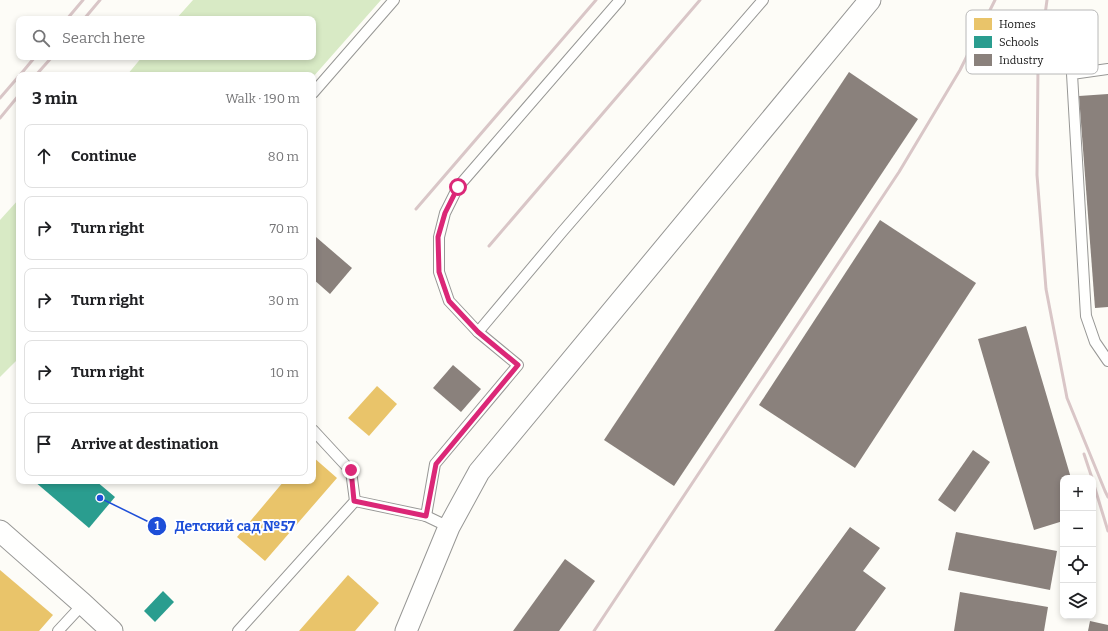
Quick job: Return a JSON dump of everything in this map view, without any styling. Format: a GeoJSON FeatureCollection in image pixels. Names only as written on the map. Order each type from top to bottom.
{"type":"FeatureCollection","features":[{"type":"Feature","properties":{"kind":"street"},"geometry":{"type":"LineString","coordinates":[[406,631],[449,527],[479,472],[870,0]]}},
{"type":"Feature","properties":{"kind":"street"},"geometry":{"type":"LineString","coordinates":[[0,531],[112,631]]}},
{"type":"Feature","properties":{"kind":"lane"},"geometry":{"type":"LineString","coordinates":[[316,90],[394,0]]}},
{"type":"Feature","properties":{"kind":"lane"},"geometry":{"type":"LineString","coordinates":[[426,516],[436,464],[518,365],[478,332],[449,301],[439,272],[438,237],[445,213],[458,187],[620,0]]}},
{"type":"Feature","properties":{"kind":"lane"},"geometry":{"type":"LineString","coordinates":[[478,332],[567,226],[763,0]]}},
{"type":"Feature","properties":{"kind":"lane"},"geometry":{"type":"LineString","coordinates":[[1098,70],[1108,69]]}},
{"type":"Feature","properties":{"kind":"lane"},"geometry":{"type":"LineString","coordinates":[[1072,74],[1086,316],[1095,342],[1108,361]]}},
{"type":"Feature","properties":{"kind":"lane"},"geometry":{"type":"LineString","coordinates":[[238,631],[354,501],[351,470],[316,433]]}},
{"type":"Feature","properties":{"kind":"lane"},"geometry":{"type":"LineString","coordinates":[[354,501],[426,516],[449,527]]}},
{"type":"Feature","properties":{"kind":"lane"},"geometry":{"type":"LineString","coordinates":[[58,631],[83,604]]}},
{"type":"Feature","properties":{"kind":"green space"},"geometry":{"type":"Polygon","coordinates":[[[193,0],[381,0],[316,74],[316,72],[130,72],[140,60],[316,60],[316,16],[179,16],[193,0]]]}},
{"type":"Feature","properties":{"kind":"green space"},"geometry":{"type":"Polygon","coordinates":[[[16,202],[16,361],[0,377],[0,220],[16,202]]]}},
{"type":"Feature","properties":{"kind":"building: Homes"},"geometry":{"type":"Polygon","coordinates":[[[377,386],[397,404],[369,436],[348,418],[377,386]]]}},
{"type":"Feature","properties":{"kind":"building: Homes"},"geometry":{"type":"Polygon","coordinates":[[[316,460],[337,478],[265,561],[237,537],[281,484],[316,484],[316,460]]]}},
{"type":"Feature","properties":{"kind":"building: Homes"},"geometry":{"type":"Polygon","coordinates":[[[0,570],[53,615],[39,631],[0,631],[0,570]]]}},
{"type":"Feature","properties":{"kind":"building: Homes"},"geometry":{"type":"Polygon","coordinates":[[[348,575],[379,603],[355,631],[299,631],[348,575]]]}},
{"type":"Feature","properties":{"kind":"building: Schools"},"geometry":{"type":"Polygon","coordinates":[[[38,484],[100,484],[115,497],[89,528],[38,484]]]}},
{"type":"Feature","properties":{"kind":"building: Schools"},"geometry":{"type":"Polygon","coordinates":[[[163,591],[174,602],[155,622],[144,611],[163,591]]]}},
{"type":"Feature","properties":{"kind":"building: Industry"},"geometry":{"type":"Polygon","coordinates":[[[849,72],[918,119],[674,486],[604,440],[849,72]]]}},
{"type":"Feature","properties":{"kind":"building: Industry"},"geometry":{"type":"Polygon","coordinates":[[[1108,94],[1108,307],[1095,308],[1079,96],[1108,94]]]}},
{"type":"Feature","properties":{"kind":"building: Industry"},"geometry":{"type":"Polygon","coordinates":[[[880,220],[976,283],[855,468],[759,405],[880,220]]]}},
{"type":"Feature","properties":{"kind":"building: Industry"},"geometry":{"type":"Polygon","coordinates":[[[316,237],[352,268],[330,294],[316,282],[316,237]]]}},
{"type":"Feature","properties":{"kind":"building: Industry"},"geometry":{"type":"Polygon","coordinates":[[[1026,326],[1070,475],[1060,475],[1060,522],[1034,530],[978,339],[1026,326]]]}},
{"type":"Feature","properties":{"kind":"building: Industry"},"geometry":{"type":"Polygon","coordinates":[[[453,365],[481,389],[461,412],[433,388],[453,365]]]}},
{"type":"Feature","properties":{"kind":"building: Industry"},"geometry":{"type":"Polygon","coordinates":[[[973,450],[990,462],[955,512],[938,500],[973,450]]]}},
{"type":"Feature","properties":{"kind":"building: Industry"},"geometry":{"type":"Polygon","coordinates":[[[850,527],[880,548],[863,571],[886,588],[855,631],[774,631],[850,527]]]}},
{"type":"Feature","properties":{"kind":"building: Industry"},"geometry":{"type":"Polygon","coordinates":[[[956,532],[1057,551],[1050,590],[948,570],[956,532]]]}},
{"type":"Feature","properties":{"kind":"building: Industry"},"geometry":{"type":"Polygon","coordinates":[[[565,559],[595,581],[559,631],[513,631],[565,559]]]}},
{"type":"Feature","properties":{"kind":"building: Industry"},"geometry":{"type":"Polygon","coordinates":[[[960,592],[1048,607],[1044,631],[954,631],[960,592]]]}},
{"type":"Feature","properties":{"kind":"building: Industry"},"geometry":{"type":"Polygon","coordinates":[[[1090,621],[1108,625],[1108,631],[1088,631],[1090,621]]]}},
{"type":"Feature","properties":{"kind":"railway"},"geometry":{"type":"LineString","coordinates":[[70,16],[83,0]]}},
{"type":"Feature","properties":{"kind":"railway"},"geometry":{"type":"LineString","coordinates":[[87,16],[100,0]]}},
{"type":"Feature","properties":{"kind":"railway"},"geometry":{"type":"LineString","coordinates":[[416,209],[596,0]]}},
{"type":"Feature","properties":{"kind":"railway"},"geometry":{"type":"LineString","coordinates":[[489,246],[700,0]]}},
{"type":"Feature","properties":{"kind":"railway"},"geometry":{"type":"LineString","coordinates":[[990,10],[995,0]]}},
{"type":"Feature","properties":{"kind":"railway"},"geometry":{"type":"LineString","coordinates":[[1046,10],[1047,0]]}},
{"type":"Feature","properties":{"kind":"railway"},"geometry":{"type":"LineString","coordinates":[[594,631],[899,172],[966,58]]}},
{"type":"Feature","properties":{"kind":"railway"},"geometry":{"type":"LineString","coordinates":[[22,72],[32,60]]}},
{"type":"Feature","properties":{"kind":"railway"},"geometry":{"type":"LineString","coordinates":[[39,72],[49,60]]}},
{"type":"Feature","properties":{"kind":"railway"},"geometry":{"type":"LineString","coordinates":[[1038,74],[1037,175],[1046,289],[1067,398],[1108,497]]}},
{"type":"Feature","properties":{"kind":"railway"},"geometry":{"type":"LineString","coordinates":[[0,98],[16,79]]}},
{"type":"Feature","properties":{"kind":"railway"},"geometry":{"type":"LineString","coordinates":[[0,118],[16,99]]}},
{"type":"Feature","properties":{"kind":"railway"},"geometry":{"type":"LineString","coordinates":[[1084,454],[1091,475]]}},
{"type":"Feature","properties":{"kind":"railway"},"geometry":{"type":"LineString","coordinates":[[1096,492],[1108,531]]}},
{"type":"Feature","properties":{"kind":"place","name":"Детский сад №57"},"geometry":{"type":"Point","coordinates":[100,498]}},
{"type":"Feature","properties":{"kind":"route"},"geometry":{"type":"LineString","coordinates":[[351,470],[354,501],[426,516],[436,464],[518,365],[478,332],[449,301],[439,272],[438,237],[445,213],[458,187]]}}]}
